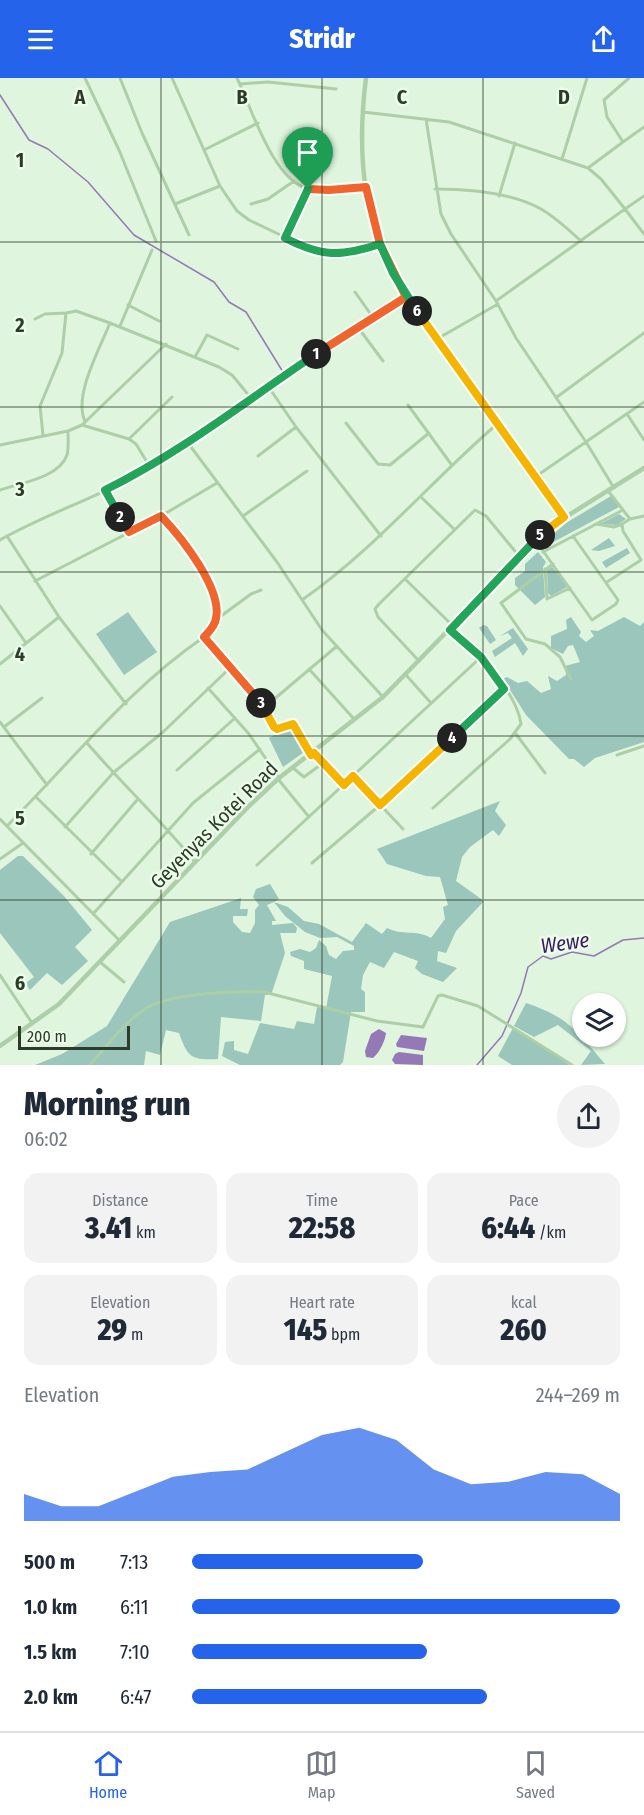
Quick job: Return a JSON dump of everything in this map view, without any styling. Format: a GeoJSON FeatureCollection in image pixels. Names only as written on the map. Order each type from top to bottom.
{"type":"FeatureCollection","features":[{"type":"Feature","properties":{"kind":"street"},"geometry":{"type":"LineString","coordinates":[[85,78],[119,150],[156,241]]}},
{"type":"Feature","properties":{"kind":"street"},"geometry":{"type":"LineString","coordinates":[[120,78],[142,133],[189,235]]}},
{"type":"Feature","properties":{"kind":"street"},"geometry":{"type":"LineString","coordinates":[[172,78],[220,186],[242,215],[318,253],[330,255],[356,252],[380,244]]}},
{"type":"Feature","properties":{"kind":"street"},"geometry":{"type":"LineString","coordinates":[[237,78],[277,163],[294,182],[308,189],[366,187]]}},
{"type":"Feature","properties":{"kind":"street"},"geometry":{"type":"LineString","coordinates":[[366,78],[361,112],[366,187],[380,244],[406,297],[564,517]]}},
{"type":"Feature","properties":{"kind":"street"},"geometry":{"type":"LineString","coordinates":[[562,159],[587,78]]}},
{"type":"Feature","properties":{"kind":"street"},"geometry":{"type":"LineString","coordinates":[[622,142],[607,117],[604,100],[629,78]]}},
{"type":"Feature","properties":{"kind":"street"},"geometry":{"type":"LineString","coordinates":[[240,84],[268,82],[336,89]]}},
{"type":"Feature","properties":{"kind":"street"},"geometry":{"type":"LineString","coordinates":[[361,112],[450,122],[588,168],[601,179],[644,234]]}},
{"type":"Feature","properties":{"kind":"street"},"geometry":{"type":"LineString","coordinates":[[426,118],[435,189],[446,226],[497,302],[516,338],[614,488]]}},
{"type":"Feature","properties":{"kind":"street"},"geometry":{"type":"LineString","coordinates":[[204,150],[258,123]]}},
{"type":"Feature","properties":{"kind":"street"},"geometry":{"type":"LineString","coordinates":[[588,168],[644,127]]}},
{"type":"Feature","properties":{"kind":"street"},"geometry":{"type":"LineString","coordinates":[[499,196],[515,143]]}},
{"type":"Feature","properties":{"kind":"street"},"geometry":{"type":"LineString","coordinates":[[251,204],[268,199],[294,182]]}},
{"type":"Feature","properties":{"kind":"street"},"geometry":{"type":"LineString","coordinates":[[175,204],[220,186]]}},
{"type":"Feature","properties":{"kind":"street"},"geometry":{"type":"LineString","coordinates":[[285,238],[308,189]]}},
{"type":"Feature","properties":{"kind":"street"},"geometry":{"type":"LineString","coordinates":[[435,189],[468,189],[543,210],[581,241]]}},
{"type":"Feature","properties":{"kind":"street"},"geometry":{"type":"LineString","coordinates":[[436,339],[497,302],[644,196]]}},
{"type":"Feature","properties":{"kind":"street"},"geometry":{"type":"LineString","coordinates":[[120,326],[152,250]]}},
{"type":"Feature","properties":{"kind":"street"},"geometry":{"type":"LineString","coordinates":[[356,292],[372,316]]}},
{"type":"Feature","properties":{"kind":"street"},"geometry":{"type":"LineString","coordinates":[[0,540],[150,467],[372,316],[406,297]]}},
{"type":"Feature","properties":{"kind":"street"},"geometry":{"type":"LineString","coordinates":[[128,305],[159,321]]}},
{"type":"Feature","properties":{"kind":"street"},"geometry":{"type":"LineString","coordinates":[[35,319],[45,314],[76,311],[120,326],[166,344],[232,375],[251,398]]}},
{"type":"Feature","properties":{"kind":"street"},"geometry":{"type":"LineString","coordinates":[[43,435],[40,406],[62,352],[66,313]]}},
{"type":"Feature","properties":{"kind":"street"},"geometry":{"type":"LineString","coordinates":[[83,423],[82,395],[110,323]]}},
{"type":"Feature","properties":{"kind":"street"},"geometry":{"type":"LineString","coordinates":[[357,326],[383,361]]}},
{"type":"Feature","properties":{"kind":"street"},"geometry":{"type":"LineString","coordinates":[[556,397],[644,333]]}},
{"type":"Feature","properties":{"kind":"street"},"geometry":{"type":"LineString","coordinates":[[195,357],[207,335],[238,349]]}},
{"type":"Feature","properties":{"kind":"street"},"geometry":{"type":"LineString","coordinates":[[0,445],[68,431],[83,423],[111,400],[166,344]]}},
{"type":"Feature","properties":{"kind":"street"},"geometry":{"type":"LineString","coordinates":[[268,386],[296,427],[381,536]]}},
{"type":"Feature","properties":{"kind":"street"},"geometry":{"type":"LineString","coordinates":[[129,439],[172,397]]}},
{"type":"Feature","properties":{"kind":"street"},"geometry":{"type":"LineString","coordinates":[[535,477],[644,402]]}},
{"type":"Feature","properties":{"kind":"street"},"geometry":{"type":"LineString","coordinates":[[408,405],[451,464]]}},
{"type":"Feature","properties":{"kind":"street"},"geometry":{"type":"LineString","coordinates":[[627,414],[644,440]]}},
{"type":"Feature","properties":{"kind":"street"},"geometry":{"type":"LineString","coordinates":[[83,423],[129,439],[136,444],[150,467]]}},
{"type":"Feature","properties":{"kind":"street"},"geometry":{"type":"LineString","coordinates":[[346,423],[378,464],[384,466],[390,465],[429,433]]}},
{"type":"Feature","properties":{"kind":"street"},"geometry":{"type":"LineString","coordinates":[[302,600],[335,577],[381,536],[451,464],[496,424]]}},
{"type":"Feature","properties":{"kind":"street"},"geometry":{"type":"LineString","coordinates":[[258,456],[296,427]]}},
{"type":"Feature","properties":{"kind":"street"},"geometry":{"type":"LineString","coordinates":[[0,490],[43,476],[57,467],[68,452],[68,431]]}},
{"type":"Feature","properties":{"kind":"street"},"geometry":{"type":"LineString","coordinates":[[188,443],[337,646],[383,697]]}},
{"type":"Feature","properties":{"kind":"street","name":"Geyenyas Kotei Road"},"geometry":{"type":"LineString","coordinates":[[0,1046],[54,1009],[278,779],[313,754],[383,697],[535,540],[564,517],[609,492],[644,468]]}},
{"type":"Feature","properties":{"kind":"street"},"geometry":{"type":"LineString","coordinates":[[243,517],[307,471]]}},
{"type":"Feature","properties":{"kind":"street"},"geometry":{"type":"LineString","coordinates":[[35,581],[161,516],[217,483]]}},
{"type":"Feature","properties":{"kind":"street"},"geometry":{"type":"LineString","coordinates":[[105,490],[129,532]]}},
{"type":"Feature","properties":{"kind":"street"},"geometry":{"type":"LineString","coordinates":[[609,492],[630,519]]}},
{"type":"Feature","properties":{"kind":"street"},"geometry":{"type":"LineString","coordinates":[[421,497],[454,529]]}},
{"type":"Feature","properties":{"kind":"street"},"geometry":{"type":"LineString","coordinates":[[419,661],[376,613],[375,609],[474,510],[479,510],[519,556]]}},
{"type":"Feature","properties":{"kind":"street"},"geometry":{"type":"LineString","coordinates":[[543,552],[623,510]]}},
{"type":"Feature","properties":{"kind":"street"},"geometry":{"type":"LineString","coordinates":[[161,516],[202,568],[214,602],[215,621]]}},
{"type":"Feature","properties":{"kind":"street"},"geometry":{"type":"LineString","coordinates":[[596,524],[614,527],[630,519],[644,516]]}},
{"type":"Feature","properties":{"kind":"street"},"geometry":{"type":"LineString","coordinates":[[606,583],[641,560],[623,531],[622,524]]}},
{"type":"Feature","properties":{"kind":"street"},"geometry":{"type":"LineString","coordinates":[[7,536],[59,617],[126,704]]}},
{"type":"Feature","properties":{"kind":"street"},"geometry":{"type":"LineString","coordinates":[[535,540],[592,620],[618,601],[573,536]]}},
{"type":"Feature","properties":{"kind":"street"},"geometry":{"type":"LineString","coordinates":[[553,564],[504,600],[502,605],[526,639],[545,644],[560,657],[571,679]]}},
{"type":"Feature","properties":{"kind":"street"},"geometry":{"type":"LineString","coordinates":[[545,569],[548,599],[570,588]]}},
{"type":"Feature","properties":{"kind":"street"},"geometry":{"type":"LineString","coordinates":[[405,579],[481,657],[504,689],[520,717],[521,724],[516,734],[432,808]]}},
{"type":"Feature","properties":{"kind":"street"},"geometry":{"type":"LineString","coordinates":[[7,826],[126,704],[204,637],[215,621],[251,594],[261,590]]}},
{"type":"Feature","properties":{"kind":"street"},"geometry":{"type":"LineString","coordinates":[[0,606],[26,643]]}},
{"type":"Feature","properties":{"kind":"street"},"geometry":{"type":"LineString","coordinates":[[0,664],[59,617]]}},
{"type":"Feature","properties":{"kind":"street"},"geometry":{"type":"LineString","coordinates":[[204,637],[232,666],[264,705],[274,727],[277,729],[293,724],[313,754],[344,785]]}},
{"type":"Feature","properties":{"kind":"street"},"geometry":{"type":"LineString","coordinates":[[264,705],[270,703],[337,646]]}},
{"type":"Feature","properties":{"kind":"street"},"geometry":{"type":"LineString","coordinates":[[257,866],[481,657]]}},
{"type":"Feature","properties":{"kind":"street"},"geometry":{"type":"LineString","coordinates":[[65,826],[112,773],[163,732],[232,666]]}},
{"type":"Feature","properties":{"kind":"street"},"geometry":{"type":"LineString","coordinates":[[309,669],[356,720]]}},
{"type":"Feature","properties":{"kind":"street"},"geometry":{"type":"LineString","coordinates":[[406,675],[431,703]]}},
{"type":"Feature","properties":{"kind":"street"},"geometry":{"type":"LineString","coordinates":[[208,688],[260,749],[278,779],[309,817]]}},
{"type":"Feature","properties":{"kind":"street"},"geometry":{"type":"LineString","coordinates":[[312,863],[380,805],[504,689]]}},
{"type":"Feature","properties":{"kind":"street"},"geometry":{"type":"LineString","coordinates":[[4,727],[42,698]]}},
{"type":"Feature","properties":{"kind":"street"},"geometry":{"type":"LineString","coordinates":[[177,770],[235,718]]}},
{"type":"Feature","properties":{"kind":"street"},"geometry":{"type":"LineString","coordinates":[[0,722],[47,785]]}},
{"type":"Feature","properties":{"kind":"street"},"geometry":{"type":"LineString","coordinates":[[516,734],[545,773]]}},
{"type":"Feature","properties":{"kind":"street"},"geometry":{"type":"LineString","coordinates":[[87,743],[137,800],[168,829],[195,862]]}},
{"type":"Feature","properties":{"kind":"street"},"geometry":{"type":"LineString","coordinates":[[617,755],[644,746]]}},
{"type":"Feature","properties":{"kind":"street"},"geometry":{"type":"LineString","coordinates":[[93,914],[193,802],[260,749]]}},
{"type":"Feature","properties":{"kind":"street"},"geometry":{"type":"LineString","coordinates":[[293,768],[304,777],[323,763]]}},
{"type":"Feature","properties":{"kind":"street"},"geometry":{"type":"LineString","coordinates":[[353,776],[403,829]]}},
{"type":"Feature","properties":{"kind":"street"},"geometry":{"type":"LineString","coordinates":[[36,797],[121,881]]}},
{"type":"Feature","properties":{"kind":"street"},"geometry":{"type":"LineString","coordinates":[[92,854],[137,800]]}},
{"type":"Feature","properties":{"kind":"street"},"geometry":{"type":"LineString","coordinates":[[0,819],[120,941]]}},
{"type":"Feature","properties":{"kind":"street"},"geometry":{"type":"LineString","coordinates":[[0,860],[23,843]]}},
{"type":"Feature","properties":{"kind":"street"},"geometry":{"type":"LineString","coordinates":[[100,962],[124,982]]}},
{"type":"Feature","properties":{"kind":"street"},"geometry":{"type":"LineString","coordinates":[[0,975],[33,1024]]}},
{"type":"Feature","properties":{"kind":"street"},"geometry":{"type":"LineString","coordinates":[[90,1065],[146,1008],[162,1000],[210,994],[264,992],[377,1021],[423,1027],[438,996],[442,995],[478,1006],[506,1021],[572,1065]]}},
{"type":"Feature","properties":{"kind":"shaded area"},"geometry":{"type":"Polygon","coordinates":[[[611,496],[619,507],[544,547],[541,545],[566,523],[611,496]]]}},
{"type":"Feature","properties":{"kind":"shaded area"},"geometry":{"type":"Polygon","coordinates":[[[619,514],[626,519],[617,525],[600,524],[619,514]]]}},
{"type":"Feature","properties":{"kind":"shaded area"},"geometry":{"type":"Polygon","coordinates":[[[609,538],[615,546],[599,551],[591,550],[609,538]]]}},
{"type":"Feature","properties":{"kind":"shaded area"},"geometry":{"type":"Polygon","coordinates":[[[627,548],[630,553],[606,568],[602,562],[627,548]]]}},
{"type":"Feature","properties":{"kind":"shaded area"},"geometry":{"type":"Polygon","coordinates":[[[538,552],[546,562],[543,567],[545,597],[535,605],[515,585],[515,578],[525,571],[525,564],[538,552]]]}},
{"type":"Feature","properties":{"kind":"shaded area"},"geometry":{"type":"Polygon","coordinates":[[[552,567],[567,587],[551,596],[548,593],[547,570],[552,567]]]}},
{"type":"Feature","properties":{"kind":"shaded area"},"geometry":{"type":"Polygon","coordinates":[[[128,612],[157,652],[124,675],[96,634],[128,612]]]}},
{"type":"Feature","properties":{"kind":"shaded area"},"geometry":{"type":"Polygon","coordinates":[[[571,617],[581,632],[579,636],[586,642],[594,636],[590,630],[598,631],[624,617],[640,626],[644,622],[644,742],[595,758],[584,767],[574,759],[569,759],[526,715],[503,679],[507,677],[518,683],[527,681],[541,693],[551,689],[548,676],[557,681],[566,675],[565,666],[580,662],[573,645],[568,646],[563,654],[551,648],[551,636],[567,629],[566,620],[571,617]]]}},
{"type":"Feature","properties":{"kind":"shaded area"},"geometry":{"type":"Polygon","coordinates":[[[483,625],[487,626],[496,640],[490,644],[479,628],[483,625]]]}},
{"type":"Feature","properties":{"kind":"shaded area"},"geometry":{"type":"Polygon","coordinates":[[[513,628],[528,649],[523,656],[515,643],[495,657],[492,651],[512,638],[508,633],[500,636],[513,628]]]}},
{"type":"Feature","properties":{"kind":"shaded area"},"geometry":{"type":"Polygon","coordinates":[[[292,725],[307,750],[283,767],[269,738],[292,725]]]}},
{"type":"Feature","properties":{"kind":"shaded area"},"geometry":{"type":"Polygon","coordinates":[[[500,801],[495,811],[506,825],[499,836],[493,830],[470,847],[462,857],[456,881],[484,901],[456,931],[446,953],[438,951],[437,961],[457,968],[443,982],[422,974],[415,968],[418,961],[394,952],[384,968],[370,962],[363,975],[361,989],[365,992],[365,1012],[351,1012],[343,1062],[340,1065],[240,1065],[222,1056],[225,1042],[234,1041],[234,1050],[248,1054],[260,1023],[294,1029],[297,1021],[314,1024],[317,1007],[326,1009],[332,976],[304,969],[304,961],[291,956],[290,952],[300,949],[310,952],[316,948],[319,940],[326,946],[329,955],[336,959],[343,951],[354,950],[354,946],[337,937],[320,938],[305,932],[285,916],[274,902],[288,907],[304,921],[319,924],[352,942],[366,923],[382,934],[387,928],[431,938],[445,919],[443,907],[448,905],[440,877],[426,876],[387,864],[377,849],[500,801]]]}},
{"type":"Feature","properties":{"kind":"shaded area"},"geometry":{"type":"Polygon","coordinates":[[[18,856],[23,856],[64,896],[92,930],[75,947],[88,961],[62,985],[47,973],[30,990],[27,982],[34,977],[0,933],[0,870],[18,856]]]}},
{"type":"Feature","properties":{"kind":"shaded area"},"geometry":{"type":"Polygon","coordinates":[[[270,884],[279,899],[267,905],[276,921],[272,921],[272,925],[293,923],[297,928],[296,933],[280,933],[285,953],[271,995],[265,995],[261,1021],[221,1017],[218,1059],[202,1059],[192,1056],[185,1048],[179,1033],[166,1030],[160,1055],[146,1051],[144,1065],[35,1065],[62,1054],[107,1026],[170,922],[241,898],[240,909],[248,909],[247,916],[233,916],[233,922],[242,932],[250,933],[255,923],[255,910],[259,905],[253,897],[256,889],[270,884]]]}},
{"type":"Feature","properties":{"kind":"shaded area"},"geometry":{"type":"Polygon","coordinates":[[[526,1003],[552,1014],[571,1026],[572,1036],[558,1025],[534,1037],[514,1026],[526,1003]]]}},
{"type":"Feature","properties":{"kind":"shaded area"},"geometry":{"type":"Polygon","coordinates":[[[513,1028],[569,1065],[512,1065],[498,1056],[513,1028]]]}},
{"type":"Feature","properties":{"kind":"shaded area"},"geometry":{"type":"Polygon","coordinates":[[[379,1029],[386,1033],[382,1046],[373,1058],[366,1057],[365,1051],[371,1034],[379,1029]]]}},
{"type":"Feature","properties":{"kind":"shaded area"},"geometry":{"type":"Polygon","coordinates":[[[401,1035],[427,1038],[424,1051],[397,1047],[396,1044],[401,1035]]]}},
{"type":"Feature","properties":{"kind":"shaded area"},"geometry":{"type":"Polygon","coordinates":[[[586,1047],[590,1047],[605,1064],[581,1065],[591,1051],[586,1047]]]}},
{"type":"Feature","properties":{"kind":"shaded area"},"geometry":{"type":"Polygon","coordinates":[[[399,1052],[423,1055],[423,1065],[395,1064],[392,1060],[399,1052]]]}},
{"type":"Feature","properties":{"kind":"waterway"},"geometry":{"type":"LineString","coordinates":[[0,95],[29,140],[48,149],[88,182],[134,235],[214,282],[229,302],[246,312],[283,372]]}},
{"type":"Feature","properties":{"kind":"waterway","name":"Wewe"},"geometry":{"type":"LineString","coordinates":[[477,1065],[502,1036],[521,993],[528,967],[543,956],[551,959],[572,952],[594,956],[623,940],[644,938]]}},
{"type":"Feature","properties":{"kind":"route"},"geometry":{"type":"LineString","coordinates":[[308,189],[285,238],[318,253],[330,255],[356,252],[380,244],[393,273],[406,297],[564,517],[535,540],[450,630],[481,657],[504,689],[380,805],[353,776],[344,785],[314,753],[311,755],[293,724],[277,729],[274,727],[264,705],[232,666],[204,637],[215,623],[216,616],[208,583],[193,554],[161,516],[129,532],[105,490],[141,473],[188,443],[357,326],[406,297],[380,244],[366,187],[308,189]]}}]}
